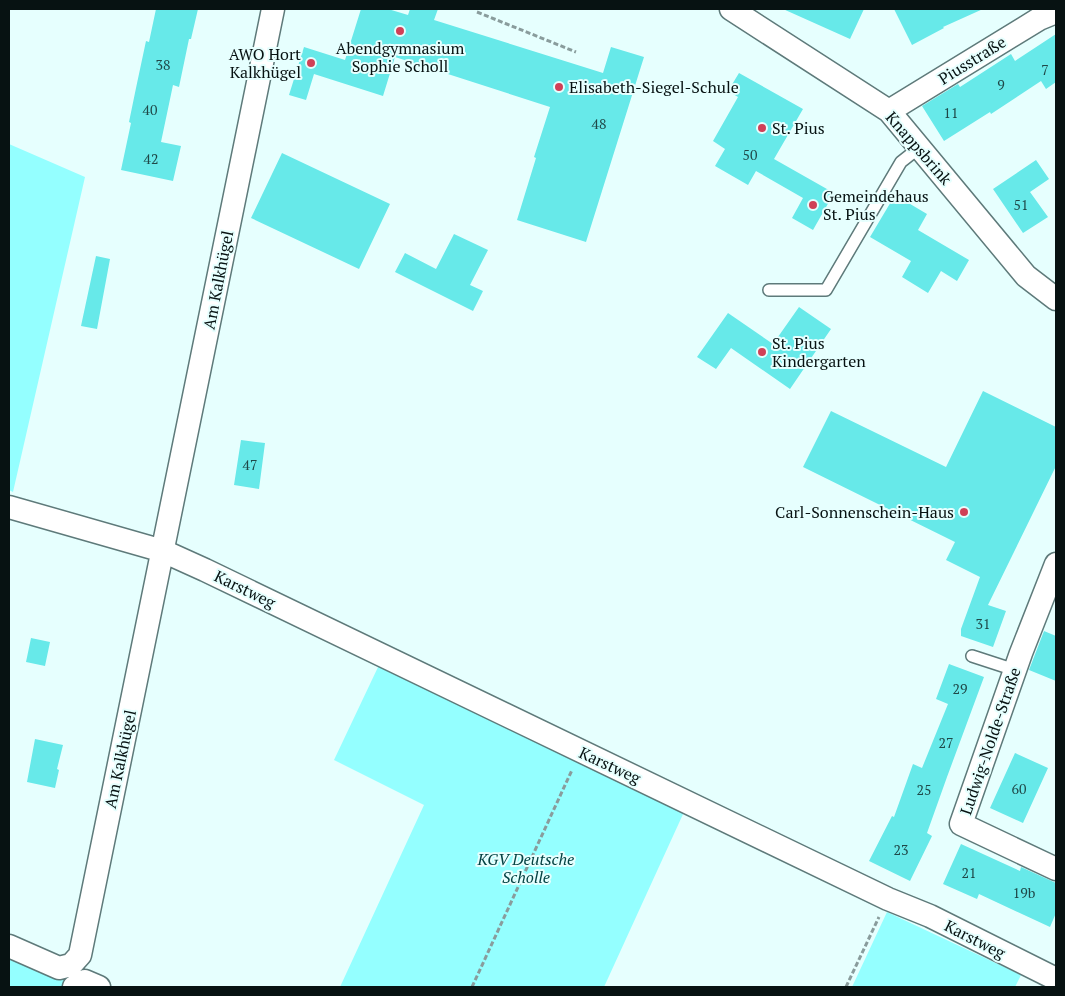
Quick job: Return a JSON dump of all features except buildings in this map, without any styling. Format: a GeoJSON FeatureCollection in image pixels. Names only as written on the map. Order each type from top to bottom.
{"type":"FeatureCollection","features":[{"type":"Feature","properties":{"kind":"street","name":"Am Kalkhügel"},"geometry":{"type":"LineString","coordinates":[[82,980],[80,955],[273,9]]}},
{"type":"Feature","properties":{"kind":"street","name":"Knappsbrink"},"geometry":{"type":"LineString","coordinates":[[731,9],[889,111],[1026,276],[1056,299]]}},
{"type":"Feature","properties":{"kind":"street","name":"Piusstraße"},"geometry":{"type":"LineString","coordinates":[[889,111],[1043,13]]}},
{"type":"Feature","properties":{"kind":"street"},"geometry":{"type":"LineString","coordinates":[[9,507],[163,551]]}},
{"type":"Feature","properties":{"kind":"street","name":"Karstweg"},"geometry":{"type":"LineString","coordinates":[[163,551],[888,899],[930,916],[1056,979]]}},
{"type":"Feature","properties":{"kind":"street","name":"Ludwig-Nolde-Straße"},"geometry":{"type":"LineString","coordinates":[[1056,564],[1015,670],[961,824],[1056,870]]}},
{"type":"Feature","properties":{"kind":"street"},"geometry":{"type":"LineString","coordinates":[[9,946],[82,980]]}},
{"type":"Feature","properties":{"kind":"lane"},"geometry":{"type":"LineString","coordinates":[[769,290],[826,290],[901,162],[920,148]]}},
{"type":"Feature","properties":{"kind":"lane"},"geometry":{"type":"LineString","coordinates":[[972,656],[1015,670]]}},
{"type":"Feature","properties":{"kind":"path"},"geometry":{"type":"LineString","coordinates":[[476,12],[576,52]]}},
{"type":"Feature","properties":{"kind":"path"},"geometry":{"type":"LineString","coordinates":[[472,987],[580,751]]}},
{"type":"Feature","properties":{"kind":"path"},"geometry":{"type":"LineString","coordinates":[[846,987],[888,899]]}},
{"type":"Feature","properties":{"kind":"green space"},"geometry":{"type":"Polygon","coordinates":[[[9,144],[85,177],[13,492],[9,490],[9,144]]]}},
{"type":"Feature","properties":{"kind":"green space","name":"KGV Deutsche Scholle"},"geometry":{"type":"Polygon","coordinates":[[[379,665],[684,812],[604,987],[340,987],[424,805],[334,760],[379,665]]]}},
{"type":"Feature","properties":{"kind":"green space"},"geometry":{"type":"Polygon","coordinates":[[[887,912],[1021,975],[1015,987],[852,987],[887,912]]]}},
{"type":"Feature","properties":{"kind":"green space"},"geometry":{"type":"Polygon","coordinates":[[[9,945],[110,987],[9,987],[9,945]]]}},
{"type":"Feature","properties":{"kind":"place","name":"Abendgymnasium Sophie Scholl"},"geometry":{"type":"Point","coordinates":[400,31]}},
{"type":"Feature","properties":{"kind":"place","name":"AWO Hort Kalkhügel"},"geometry":{"type":"Point","coordinates":[311,63]}},
{"type":"Feature","properties":{"kind":"place","name":"Elisabeth-Siegel-Schule"},"geometry":{"type":"Point","coordinates":[559,87]}},
{"type":"Feature","properties":{"kind":"place","name":"St. Pius"},"geometry":{"type":"Point","coordinates":[762,128]}},
{"type":"Feature","properties":{"kind":"place","name":"Gemeindehaus St. Pius"},"geometry":{"type":"Point","coordinates":[813,205]}},
{"type":"Feature","properties":{"kind":"place","name":"St. Pius Kindergarten"},"geometry":{"type":"Point","coordinates":[762,352]}},
{"type":"Feature","properties":{"kind":"place","name":"Carl-Sonnenschein-Haus"},"geometry":{"type":"Point","coordinates":[964,512]}}]}
